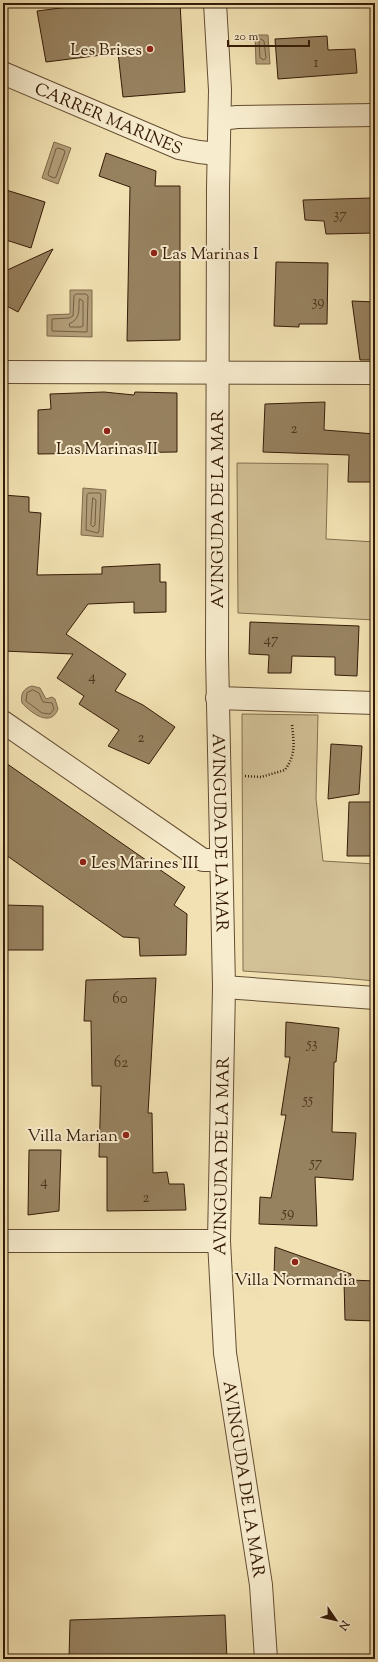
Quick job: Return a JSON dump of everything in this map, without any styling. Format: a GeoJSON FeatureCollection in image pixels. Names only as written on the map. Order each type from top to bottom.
{"type":"FeatureCollection","features":[{"type":"Feature","properties":{"kind":"street","name":"AVINGUDA DE LA MAR"},"geometry":{"type":"LineString","coordinates":[[215,3],[220,90],[218,154],[217,698],[224,987],[219,1241],[225,1353],[260,1585],[266,1659]]}},
{"type":"Feature","properties":{"kind":"street","name":"CARRER MARINES"},"geometry":{"type":"LineString","coordinates":[[3,73],[179,148],[218,154]]}},
{"type":"Feature","properties":{"kind":"street"},"geometry":{"type":"LineString","coordinates":[[220,119],[237,116],[375,115]]}},
{"type":"Feature","properties":{"kind":"street"},"geometry":{"type":"LineString","coordinates":[[3,372],[375,373]]}},
{"type":"Feature","properties":{"kind":"street"},"geometry":{"type":"LineString","coordinates":[[217,698],[375,703]]}},
{"type":"Feature","properties":{"kind":"street"},"geometry":{"type":"LineString","coordinates":[[3,722],[203,860],[221,860]]}},
{"type":"Feature","properties":{"kind":"street"},"geometry":{"type":"LineString","coordinates":[[224,987],[375,998]]}},
{"type":"Feature","properties":{"kind":"street"},"geometry":{"type":"LineString","coordinates":[[3,1241],[219,1241]]}},
{"type":"Feature","properties":{"kind":"path"},"geometry":{"type":"LineString","coordinates":[[220,776],[260,777],[285,770],[292,758],[294,748],[292,725],[293,701]]}},
{"type":"Feature","properties":{"kind":"shaded area"},"geometry":{"type":"Polygon","coordinates":[[[237,463],[328,464],[326,539],[375,542],[375,620],[238,613],[237,463]]]}},
{"type":"Feature","properties":{"kind":"shaded area"},"geometry":{"type":"Polygon","coordinates":[[[242,714],[318,715],[316,799],[323,861],[375,864],[375,981],[243,971],[242,714]]]}},
{"type":"Feature","properties":{"kind":"water"},"geometry":{"type":"Polygon","coordinates":[[[255,35],[268,35],[270,64],[256,64],[255,35]]]}},
{"type":"Feature","properties":{"kind":"water"},"geometry":{"type":"Polygon","coordinates":[[[54,142],[71,148],[58,184],[42,178],[54,142]]]}},
{"type":"Feature","properties":{"kind":"water"},"geometry":{"type":"Polygon","coordinates":[[[70,290],[92,290],[92,337],[47,336],[47,315],[70,314],[70,290]]]}},
{"type":"Feature","properties":{"kind":"water"},"geometry":{"type":"Polygon","coordinates":[[[83,488],[106,490],[103,537],[81,535],[83,488]]]}},
{"type":"Feature","properties":{"kind":"water"},"geometry":{"type":"Polygon","coordinates":[[[32,686],[40,688],[46,699],[52,697],[55,699],[58,709],[55,715],[46,718],[41,717],[30,711],[22,703],[23,692],[32,686]]]}},
{"type":"Feature","properties":{"kind":"building","name":"Les Brises"},"geometry":{"type":"Polygon","coordinates":[[[99,3],[180,3],[185,92],[123,97],[118,53],[46,62],[37,11],[99,3]]]}},
{"type":"Feature","properties":{"kind":"building"},"geometry":{"type":"Polygon","coordinates":[[[327,36],[328,50],[355,49],[357,73],[278,79],[275,39],[327,36]]]}},
{"type":"Feature","properties":{"kind":"building","name":"Las Marinas I"},"geometry":{"type":"Polygon","coordinates":[[[106,153],[156,171],[155,186],[180,186],[180,340],[127,341],[130,187],[99,176],[106,153]]]}},
{"type":"Feature","properties":{"kind":"building"},"geometry":{"type":"Polygon","coordinates":[[[3,189],[45,202],[31,248],[3,239],[3,189]]]}},
{"type":"Feature","properties":{"kind":"building"},"geometry":{"type":"Polygon","coordinates":[[[371,198],[373,209],[375,209],[375,233],[326,234],[324,221],[305,220],[303,200],[371,198]]]}},
{"type":"Feature","properties":{"kind":"building"},"geometry":{"type":"Polygon","coordinates":[[[53,249],[18,312],[3,304],[3,272],[53,249]]]}},
{"type":"Feature","properties":{"kind":"building"},"geometry":{"type":"Polygon","coordinates":[[[276,262],[328,263],[327,324],[299,324],[299,327],[274,326],[276,262]]]}},
{"type":"Feature","properties":{"kind":"building"},"geometry":{"type":"Polygon","coordinates":[[[352,301],[375,302],[374,360],[360,360],[352,301]]]}},
{"type":"Feature","properties":{"kind":"building","name":"Las Marinas II"},"geometry":{"type":"Polygon","coordinates":[[[104,392],[134,395],[135,392],[177,393],[177,452],[38,454],[38,410],[51,409],[50,394],[104,392]]]}},
{"type":"Feature","properties":{"kind":"building"},"geometry":{"type":"Polygon","coordinates":[[[325,402],[324,430],[375,434],[375,482],[348,482],[349,455],[263,452],[265,404],[325,402]]]}},
{"type":"Feature","properties":{"kind":"building"},"geometry":{"type":"Polygon","coordinates":[[[3,495],[29,497],[29,512],[41,513],[37,575],[102,574],[102,567],[160,564],[160,582],[166,582],[166,612],[134,613],[134,602],[88,604],[66,634],[126,674],[115,691],[143,705],[175,727],[149,764],[108,746],[119,730],[79,704],[84,696],[57,678],[73,654],[3,651],[3,495]]]}},
{"type":"Feature","properties":{"kind":"building"},"geometry":{"type":"Polygon","coordinates":[[[250,622],[359,626],[357,676],[335,675],[335,657],[292,656],[291,673],[268,673],[269,655],[249,654],[250,622]]]}},
{"type":"Feature","properties":{"kind":"building"},"geometry":{"type":"Polygon","coordinates":[[[331,744],[362,746],[359,794],[328,799],[331,744]]]}},
{"type":"Feature","properties":{"kind":"building","name":"Les Marines III"},"geometry":{"type":"Polygon","coordinates":[[[3,761],[185,887],[174,905],[187,914],[186,955],[140,956],[139,938],[123,937],[3,853],[3,761]]]}},
{"type":"Feature","properties":{"kind":"building"},"geometry":{"type":"Polygon","coordinates":[[[349,802],[375,802],[375,856],[347,856],[349,802]]]}},
{"type":"Feature","properties":{"kind":"building"},"geometry":{"type":"Polygon","coordinates":[[[3,905],[43,906],[43,950],[3,950],[3,905]]]}},
{"type":"Feature","properties":{"kind":"building"},"geometry":{"type":"Polygon","coordinates":[[[156,978],[148,1113],[152,1113],[153,1173],[167,1172],[169,1184],[184,1184],[186,1210],[107,1211],[107,1157],[99,1157],[101,1086],[92,1086],[91,1021],[84,1021],[86,980],[156,978]]]}},
{"type":"Feature","properties":{"kind":"building"},"geometry":{"type":"Polygon","coordinates":[[[286,1022],[339,1028],[336,1062],[334,1062],[332,1132],[356,1133],[353,1180],[315,1177],[317,1226],[259,1224],[260,1197],[271,1198],[286,1115],[281,1115],[290,1057],[285,1057],[286,1022]]]}},
{"type":"Feature","properties":{"kind":"building"},"geometry":{"type":"Polygon","coordinates":[[[29,1150],[61,1150],[59,1211],[28,1215],[29,1150]]]}},
{"type":"Feature","properties":{"kind":"building"},"geometry":{"type":"Polygon","coordinates":[[[275,1247],[351,1274],[350,1280],[375,1281],[375,1321],[345,1320],[344,1281],[274,1276],[275,1247]]]}},
{"type":"Feature","properties":{"kind":"building"},"geometry":{"type":"Polygon","coordinates":[[[225,1615],[227,1659],[69,1659],[70,1620],[225,1615]]]}},
{"type":"Feature","properties":{"kind":"place","name":"Les Brises"},"geometry":{"type":"Point","coordinates":[150,49]}},
{"type":"Feature","properties":{"kind":"place","name":"Las Marinas I"},"geometry":{"type":"Point","coordinates":[154,253]}},
{"type":"Feature","properties":{"kind":"place","name":"Las Marinas II"},"geometry":{"type":"Point","coordinates":[107,431]}},
{"type":"Feature","properties":{"kind":"place","name":"Les Marines III"},"geometry":{"type":"Point","coordinates":[83,862]}},
{"type":"Feature","properties":{"kind":"place","name":"Villa Marian"},"geometry":{"type":"Point","coordinates":[126,1135]}},
{"type":"Feature","properties":{"kind":"place","name":"Villa Normandia"},"geometry":{"type":"Point","coordinates":[295,1262]}}]}
